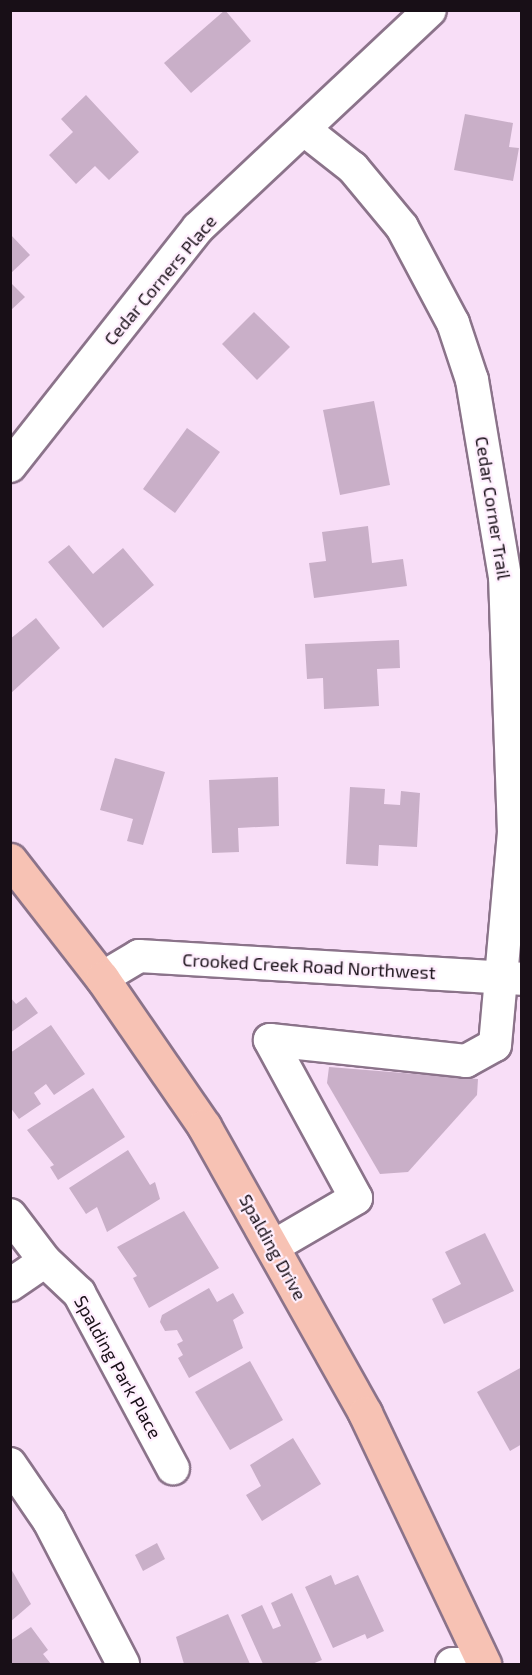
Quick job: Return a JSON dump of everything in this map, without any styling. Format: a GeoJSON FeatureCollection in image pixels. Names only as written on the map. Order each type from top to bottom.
{"type":"FeatureCollection","features":[{"type":"Feature","properties":{"kind":"main road","name":"Spalding Drive"},"geometry":{"type":"LineString","coordinates":[[10,860],[102,978],[204,1126],[274,1246],[365,1413],[483,1665]]}},
{"type":"Feature","properties":{"kind":"street","name":"Cedar Corners Place"},"geometry":{"type":"LineString","coordinates":[[10,466],[198,228],[306,131],[430,10]]}},
{"type":"Feature","properties":{"kind":"street","name":"Cedar Corner Trail"},"geometry":{"type":"LineString","coordinates":[[274,1246],[356,1198],[270,1040],[466,1061],[495,1045],[512,978],[513,575],[472,380],[453,324],[402,227],[353,168],[306,131]]}},
{"type":"Feature","properties":{"kind":"street","name":"Crooked Creek Road Northwest"},"geometry":{"type":"LineString","coordinates":[[102,978],[139,956],[512,978]]}},
{"type":"Feature","properties":{"kind":"street","name":"Spalding Park Place"},"geometry":{"type":"LineString","coordinates":[[10,1215],[45,1261],[79,1293],[173,1468]]}},
{"type":"Feature","properties":{"kind":"street"},"geometry":{"type":"LineString","coordinates":[[10,1285],[45,1261]]}},
{"type":"Feature","properties":{"kind":"street"},"geometry":{"type":"LineString","coordinates":[[10,1464],[49,1521],[123,1665]]}},
{"type":"Feature","properties":{"kind":"street"},"geometry":{"type":"LineString","coordinates":[[452,1665],[466,1665]]}},
{"type":"Feature","properties":{"kind":"building"},"geometry":{"type":"Polygon","coordinates":[[[225,10],[251,41],[191,93],[164,63],[225,10]]]}},
{"type":"Feature","properties":{"kind":"building"},"geometry":{"type":"Polygon","coordinates":[[[86,95],[139,152],[109,180],[95,166],[76,184],[49,155],[73,132],[61,119],[86,95]]]}},
{"type":"Feature","properties":{"kind":"building"},"geometry":{"type":"Polygon","coordinates":[[[465,114],[513,123],[509,147],[519,148],[513,181],[454,170],[465,114]]]}},
{"type":"Feature","properties":{"kind":"building"},"geometry":{"type":"Polygon","coordinates":[[[10,234],[30,255],[10,274],[10,234]]]}},
{"type":"Feature","properties":{"kind":"building"},"geometry":{"type":"Polygon","coordinates":[[[10,282],[25,297],[10,311],[10,282]]]}},
{"type":"Feature","properties":{"kind":"building"},"geometry":{"type":"Polygon","coordinates":[[[254,312],[290,347],[257,380],[222,344],[254,312]]]}},
{"type":"Feature","properties":{"kind":"building"},"geometry":{"type":"Polygon","coordinates":[[[374,401],[390,485],[340,495],[323,410],[374,401]]]}},
{"type":"Feature","properties":{"kind":"building"},"geometry":{"type":"Polygon","coordinates":[[[187,428],[220,452],[175,513],[143,489],[187,428]]]}},
{"type":"Feature","properties":{"kind":"building"},"geometry":{"type":"Polygon","coordinates":[[[368,526],[372,563],[403,559],[407,586],[314,598],[309,563],[326,561],[322,532],[368,526]]]}},
{"type":"Feature","properties":{"kind":"building"},"geometry":{"type":"Polygon","coordinates":[[[69,545],[93,574],[123,548],[154,585],[103,628],[48,562],[69,545]]]}},
{"type":"Feature","properties":{"kind":"building"},"geometry":{"type":"Polygon","coordinates":[[[36,618],[60,648],[10,694],[10,639],[36,618]]]}},
{"type":"Feature","properties":{"kind":"building"},"geometry":{"type":"Polygon","coordinates":[[[399,640],[400,668],[377,669],[379,706],[324,709],[323,678],[307,679],[305,644],[399,640]]]}},
{"type":"Feature","properties":{"kind":"building"},"geometry":{"type":"Polygon","coordinates":[[[115,758],[165,772],[143,845],[127,841],[133,819],[100,810],[115,758]]]}},
{"type":"Feature","properties":{"kind":"building"},"geometry":{"type":"Polygon","coordinates":[[[278,777],[279,826],[238,828],[239,852],[212,853],[209,780],[278,777]]]}},
{"type":"Feature","properties":{"kind":"building"},"geometry":{"type":"Polygon","coordinates":[[[350,787],[385,789],[384,804],[400,805],[401,791],[420,793],[417,847],[379,845],[378,866],[346,864],[350,787]]]}},
{"type":"Feature","properties":{"kind":"building"},"geometry":{"type":"Polygon","coordinates":[[[10,997],[16,1004],[26,997],[38,1013],[10,1033],[10,997]]]}},
{"type":"Feature","properties":{"kind":"building"},"geometry":{"type":"Polygon","coordinates":[[[51,1025],[85,1074],[54,1095],[46,1084],[34,1093],[41,1104],[19,1119],[10,1107],[10,1053],[51,1025]]]}},
{"type":"Feature","properties":{"kind":"building"},"geometry":{"type":"Polygon","coordinates":[[[329,1067],[478,1079],[477,1095],[408,1172],[380,1174],[327,1083],[329,1067]]]}},
{"type":"Feature","properties":{"kind":"building"},"geometry":{"type":"Polygon","coordinates":[[[93,1088],[125,1137],[58,1180],[50,1167],[54,1165],[27,1130],[93,1088]]]}},
{"type":"Feature","properties":{"kind":"building"},"geometry":{"type":"Polygon","coordinates":[[[128,1150],[150,1185],[155,1182],[160,1199],[107,1232],[97,1207],[86,1214],[69,1188],[128,1150]]]}},
{"type":"Feature","properties":{"kind":"building"},"geometry":{"type":"Polygon","coordinates":[[[184,1211],[219,1268],[149,1308],[133,1278],[137,1276],[117,1247],[184,1211]]]}},
{"type":"Feature","properties":{"kind":"building"},"geometry":{"type":"Polygon","coordinates":[[[485,1233],[514,1291],[444,1324],[432,1299],[461,1284],[445,1252],[485,1233]]]}},
{"type":"Feature","properties":{"kind":"building"},"geometry":{"type":"Polygon","coordinates":[[[209,1288],[217,1302],[233,1293],[244,1313],[233,1320],[243,1348],[189,1378],[178,1358],[183,1355],[177,1344],[183,1341],[177,1330],[165,1331],[160,1322],[162,1315],[209,1288]]]}},
{"type":"Feature","properties":{"kind":"building"},"geometry":{"type":"Polygon","coordinates":[[[250,1361],[283,1420],[230,1450],[195,1392],[250,1361]]]}},
{"type":"Feature","properties":{"kind":"building"},"geometry":{"type":"Polygon","coordinates":[[[522,1367],[522,1444],[510,1451],[477,1392],[522,1367]]]}},
{"type":"Feature","properties":{"kind":"building"},"geometry":{"type":"Polygon","coordinates":[[[293,1438],[321,1484],[262,1521],[246,1495],[261,1486],[250,1465],[293,1438]]]}},
{"type":"Feature","properties":{"kind":"building"},"geometry":{"type":"Polygon","coordinates":[[[157,1543],[165,1559],[143,1571],[135,1555],[157,1543]]]}},
{"type":"Feature","properties":{"kind":"building"},"geometry":{"type":"Polygon","coordinates":[[[10,1567],[31,1604],[10,1622],[10,1567]]]}},
{"type":"Feature","properties":{"kind":"building"},"geometry":{"type":"Polygon","coordinates":[[[331,1575],[335,1585],[358,1575],[384,1631],[367,1639],[365,1634],[333,1648],[305,1587],[331,1575]]]}},
{"type":"Feature","properties":{"kind":"building"},"geometry":{"type":"Polygon","coordinates":[[[292,1593],[322,1660],[312,1664],[263,1664],[241,1615],[262,1605],[273,1629],[281,1626],[271,1603],[292,1593]]]}},
{"type":"Feature","properties":{"kind":"building"},"geometry":{"type":"Polygon","coordinates":[[[228,1614],[250,1664],[184,1664],[176,1637],[228,1614]]]}},
{"type":"Feature","properties":{"kind":"building"},"geometry":{"type":"Polygon","coordinates":[[[31,1627],[48,1650],[43,1654],[51,1664],[10,1664],[10,1641],[31,1627]]]}}]}
